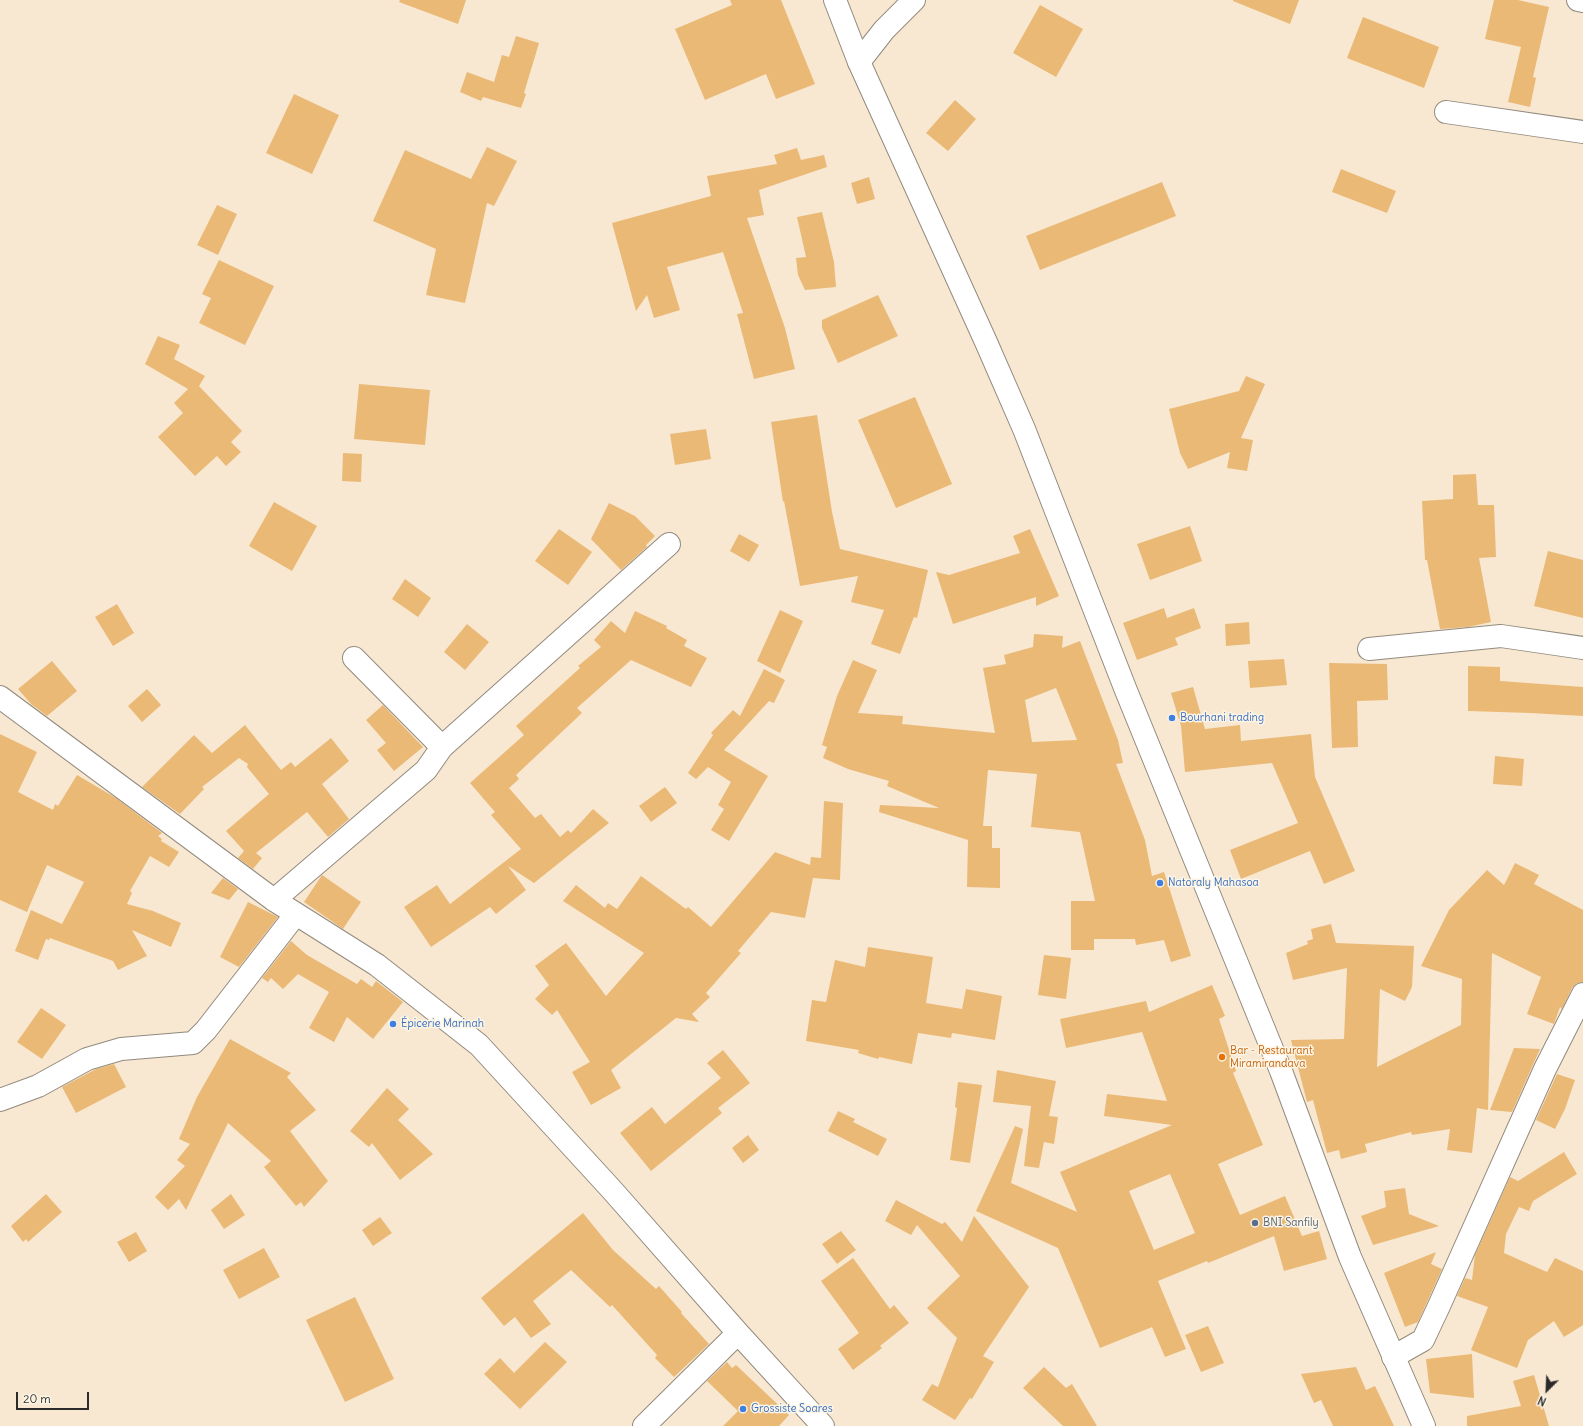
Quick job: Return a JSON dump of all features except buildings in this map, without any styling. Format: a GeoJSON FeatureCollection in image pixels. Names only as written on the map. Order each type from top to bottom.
{"type":"FeatureCollection","features":[{"type":"Feature","properties":{"kind":"street"},"geometry":{"type":"LineString","coordinates":[[835,0],[859,62],[1024,429],[1125,688],[1280,1071],[1350,1257],[1424,1426]]}},
{"type":"Feature","properties":{"kind":"street"},"geometry":{"type":"LineString","coordinates":[[859,62],[884,30],[914,0]]}},
{"type":"Feature","properties":{"kind":"street"},"geometry":{"type":"LineString","coordinates":[[1578,0],[1583,1]]}},
{"type":"Feature","properties":{"kind":"street"},"geometry":{"type":"LineString","coordinates":[[1446,112],[1583,132]]}},
{"type":"Feature","properties":{"kind":"street"},"geometry":{"type":"LineString","coordinates":[[274,900],[426,770],[442,747],[669,544]]}},
{"type":"Feature","properties":{"kind":"street"},"geometry":{"type":"LineString","coordinates":[[1368,649],[1501,636],[1583,648]]}},
{"type":"Feature","properties":{"kind":"street"},"geometry":{"type":"LineString","coordinates":[[354,658],[442,747]]}},
{"type":"Feature","properties":{"kind":"street"},"geometry":{"type":"LineString","coordinates":[[0,697],[274,900],[377,965],[479,1045],[612,1190],[738,1333],[823,1426]]}},
{"type":"Feature","properties":{"kind":"street"},"geometry":{"type":"LineString","coordinates":[[0,1100],[38,1086],[87,1059],[121,1049],[193,1043],[206,1030],[296,914]]}},
{"type":"Feature","properties":{"kind":"street"},"geometry":{"type":"LineString","coordinates":[[1393,1357],[1423,1340],[1545,1069],[1583,994]]}},
{"type":"Feature","properties":{"kind":"street"},"geometry":{"type":"LineString","coordinates":[[644,1426],[738,1333]]}},
{"type":"Feature","properties":{"kind":"place","name":"Bourhani trading"},"geometry":{"type":"Point","coordinates":[1172,718]}},
{"type":"Feature","properties":{"kind":"place","name":"Natoraly Mahasoa"},"geometry":{"type":"Point","coordinates":[1160,883]}},
{"type":"Feature","properties":{"kind":"place","name":"Épicerie Marinah"},"geometry":{"type":"Point","coordinates":[393,1024]}},
{"type":"Feature","properties":{"kind":"place","name":"Bar - Restaurant Miramirandava"},"geometry":{"type":"Point","coordinates":[1222,1057]}},
{"type":"Feature","properties":{"kind":"place","name":"BNI Sanfily"},"geometry":{"type":"Point","coordinates":[1255,1223]}},
{"type":"Feature","properties":{"kind":"place","name":"Grossiste Soares"},"geometry":{"type":"Point","coordinates":[743,1409]}}]}
